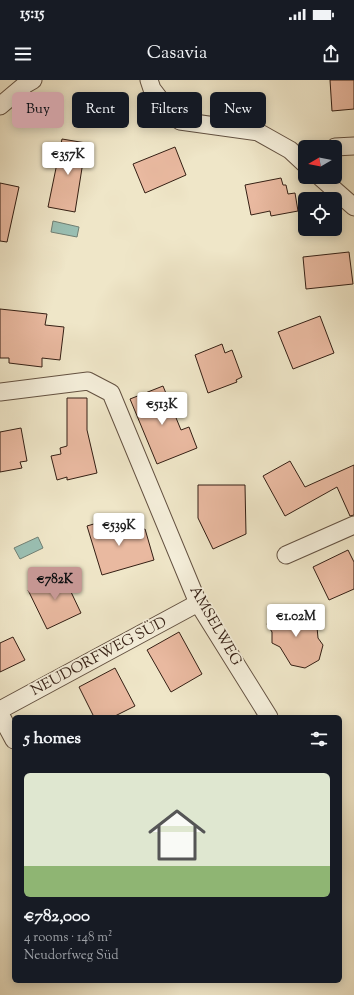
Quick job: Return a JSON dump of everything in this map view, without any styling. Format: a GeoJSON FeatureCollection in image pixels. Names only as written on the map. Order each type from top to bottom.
{"type":"FeatureCollection","features":[{"type":"Feature","properties":{"kind":"street"},"geometry":{"type":"LineString","coordinates":[[0,106],[33,80]]}},
{"type":"Feature","properties":{"kind":"street"},"geometry":{"type":"LineString","coordinates":[[149,80],[152,89],[168,110],[180,121],[258,132],[298,150]]}},
{"type":"Feature","properties":{"kind":"street"},"geometry":{"type":"LineString","coordinates":[[342,147],[354,146]]}},
{"type":"Feature","properties":{"kind":"street"},"geometry":{"type":"LineString","coordinates":[[328,184],[354,207]]}},
{"type":"Feature","properties":{"kind":"street","name":"AMSELWEG"},"geometry":{"type":"LineString","coordinates":[[0,392],[88,381],[111,393],[198,603],[268,715]]}},
{"type":"Feature","properties":{"kind":"street"},"geometry":{"type":"LineString","coordinates":[[286,555],[354,525]]}},
{"type":"Feature","properties":{"kind":"street","name":"NEUDORFWEG SÜD"},"geometry":{"type":"LineString","coordinates":[[0,710],[198,603]]}},
{"type":"Feature","properties":{"kind":"street"},"geometry":{"type":"LineString","coordinates":[[0,714],[12,736]]}},
{"type":"Feature","properties":{"kind":"water"},"geometry":{"type":"Polygon","coordinates":[[[53,221],[79,227],[77,237],[51,232],[53,221]]]}},
{"type":"Feature","properties":{"kind":"water"},"geometry":{"type":"Polygon","coordinates":[[[38,537],[43,548],[20,559],[14,548],[38,537]]]}},
{"type":"Feature","properties":{"kind":"building"},"geometry":{"type":"Polygon","coordinates":[[[330,80],[354,80],[354,109],[332,111],[330,80]]]}},
{"type":"Feature","properties":{"kind":"building"},"geometry":{"type":"Polygon","coordinates":[[[62,139],[86,143],[75,212],[48,207],[62,139]]]}},
{"type":"Feature","properties":{"kind":"building"},"geometry":{"type":"Polygon","coordinates":[[[175,147],[186,175],[145,193],[133,164],[175,147]]]}},
{"type":"Feature","properties":{"kind":"building"},"geometry":{"type":"Polygon","coordinates":[[[281,178],[283,185],[286,185],[288,194],[295,193],[298,211],[271,216],[270,211],[251,215],[245,185],[281,178]]]}},
{"type":"Feature","properties":{"kind":"building"},"geometry":{"type":"Polygon","coordinates":[[[0,183],[19,187],[7,242],[0,241],[0,183]]]}},
{"type":"Feature","properties":{"kind":"building"},"geometry":{"type":"Polygon","coordinates":[[[349,252],[353,284],[306,289],[303,257],[349,252]]]}},
{"type":"Feature","properties":{"kind":"building"},"geometry":{"type":"Polygon","coordinates":[[[0,309],[47,314],[45,325],[64,327],[60,360],[42,358],[42,367],[9,363],[9,358],[0,358],[0,309]]]}},
{"type":"Feature","properties":{"kind":"building"},"geometry":{"type":"Polygon","coordinates":[[[320,316],[334,353],[293,369],[278,332],[320,316]]]}},
{"type":"Feature","properties":{"kind":"building"},"geometry":{"type":"Polygon","coordinates":[[[222,344],[225,353],[232,350],[242,377],[236,380],[237,382],[208,393],[195,355],[222,344]]]}},
{"type":"Feature","properties":{"kind":"building"},"geometry":{"type":"Polygon","coordinates":[[[163,386],[181,430],[189,427],[197,448],[157,464],[130,399],[163,386]]]}},
{"type":"Feature","properties":{"kind":"building"},"geometry":{"type":"Polygon","coordinates":[[[67,398],[87,398],[87,430],[97,473],[67,480],[67,477],[57,480],[51,456],[61,454],[60,448],[67,446],[67,398]]]}},
{"type":"Feature","properties":{"kind":"building"},"geometry":{"type":"Polygon","coordinates":[[[21,428],[27,461],[20,462],[22,468],[0,472],[0,432],[21,428]]]}},
{"type":"Feature","properties":{"kind":"building"},"geometry":{"type":"Polygon","coordinates":[[[290,461],[305,487],[354,465],[354,515],[350,516],[337,487],[285,516],[263,476],[290,461]]]}},
{"type":"Feature","properties":{"kind":"building"},"geometry":{"type":"Polygon","coordinates":[[[198,485],[245,485],[246,534],[213,549],[198,518],[198,485]]]}},
{"type":"Feature","properties":{"kind":"building"},"geometry":{"type":"Polygon","coordinates":[[[117,517],[123,535],[145,529],[154,560],[102,575],[87,526],[117,517]]]}},
{"type":"Feature","properties":{"kind":"building"},"geometry":{"type":"Polygon","coordinates":[[[348,550],[354,562],[354,589],[329,600],[313,567],[348,550]]]}},
{"type":"Feature","properties":{"kind":"building"},"geometry":{"type":"Polygon","coordinates":[[[62,573],[81,613],[47,629],[28,590],[62,573]]]}},
{"type":"Feature","properties":{"kind":"building"},"geometry":{"type":"Polygon","coordinates":[[[285,607],[317,627],[318,638],[323,645],[319,660],[305,668],[291,665],[280,647],[272,643],[272,632],[267,624],[273,616],[285,607]]]}},
{"type":"Feature","properties":{"kind":"building"},"geometry":{"type":"Polygon","coordinates":[[[179,632],[202,674],[171,692],[147,650],[179,632]]]}},
{"type":"Feature","properties":{"kind":"building"},"geometry":{"type":"Polygon","coordinates":[[[13,637],[25,660],[0,672],[0,643],[13,637]]]}},
{"type":"Feature","properties":{"kind":"building"},"geometry":{"type":"Polygon","coordinates":[[[115,668],[135,706],[117,715],[93,715],[79,687],[115,668]]]}}]}
